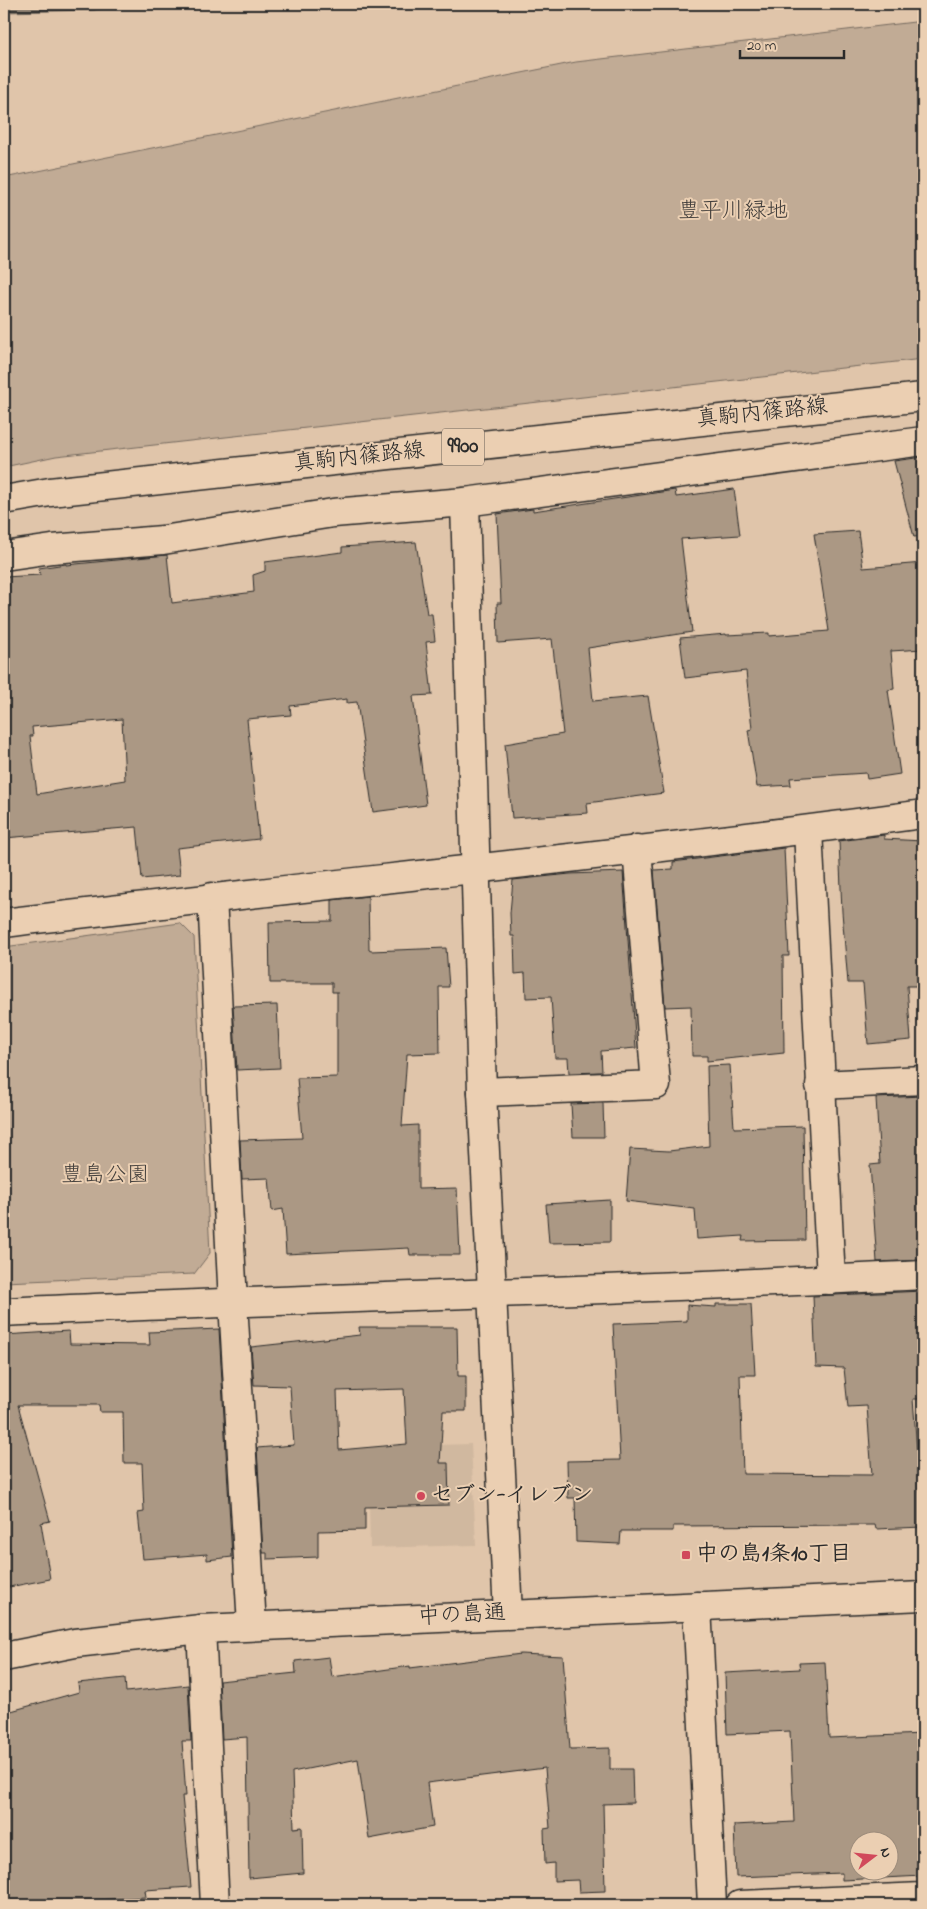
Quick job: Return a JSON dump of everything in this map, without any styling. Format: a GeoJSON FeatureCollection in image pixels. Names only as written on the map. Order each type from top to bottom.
{"type":"FeatureCollection","features":[{"type":"Feature","properties":{"kind":"street","name":"真駒内篠路線"},"geometry":{"type":"LineString","coordinates":[[4,500],[60,490],[923,397]]}},
{"type":"Feature","properties":{"kind":"street"},"geometry":{"type":"LineString","coordinates":[[4,556],[52,549],[163,540],[333,512],[465,502],[923,441]]}},
{"type":"Feature","properties":{"kind":"street"},"geometry":{"type":"LineString","coordinates":[[465,502],[474,869],[482,1092],[508,1614]]}},
{"type":"Feature","properties":{"kind":"street"},"geometry":{"type":"LineString","coordinates":[[4,923],[212,897],[808,830],[923,814]]}},
{"type":"Feature","properties":{"kind":"street"},"geometry":{"type":"LineString","coordinates":[[808,830],[831,1280]]}},
{"type":"Feature","properties":{"kind":"street"},"geometry":{"type":"LineString","coordinates":[[482,1092],[656,1085],[637,849]]}},
{"type":"Feature","properties":{"kind":"street"},"geometry":{"type":"LineString","coordinates":[[212,897],[252,1626]]}},
{"type":"Feature","properties":{"kind":"street"},"geometry":{"type":"LineString","coordinates":[[820,1085],[923,1080]]}},
{"type":"Feature","properties":{"kind":"street"},"geometry":{"type":"LineString","coordinates":[[4,1312],[923,1275]]}},
{"type":"Feature","properties":{"kind":"street","name":"中の島通"},"geometry":{"type":"LineString","coordinates":[[4,1657],[94,1641],[201,1629],[923,1596]]}},
{"type":"Feature","properties":{"kind":"street"},"geometry":{"type":"LineString","coordinates":[[696,1606],[712,1905]]}},
{"type":"Feature","properties":{"kind":"street"},"geometry":{"type":"LineString","coordinates":[[201,1629],[215,1905]]}},
{"type":"Feature","properties":{"kind":"street"},"geometry":{"type":"LineString","coordinates":[[740,1905],[923,1896]]}},
{"type":"Feature","properties":{"kind":"shaded area"},"geometry":{"type":"Polygon","coordinates":[[[4,4],[129,4],[94,10],[4,12],[4,4]]]}},
{"type":"Feature","properties":{"kind":"shaded area","name":"セブン-イレブン"},"geometry":{"type":"Polygon","coordinates":[[[471,1444],[476,1545],[370,1548],[368,1447],[471,1444]]]}},
{"type":"Feature","properties":{"kind":"green space","name":"豊平川緑地"},"geometry":{"type":"Polygon","coordinates":[[[923,21],[923,359],[56,456],[4,467],[4,178],[576,62],[923,21]]]}},
{"type":"Feature","properties":{"kind":"green space","name":"豊島公園"},"geometry":{"type":"Polygon","coordinates":[[[180,923],[194,937],[210,1253],[194,1274],[4,1282],[4,947],[180,923]]]}},
{"type":"Feature","properties":{"kind":"building"},"geometry":{"type":"Polygon","coordinates":[[[923,457],[923,536],[914,537],[894,461],[923,457]]]}},
{"type":"Feature","properties":{"kind":"building"},"geometry":{"type":"Polygon","coordinates":[[[734,489],[740,535],[681,539],[692,632],[588,648],[593,701],[648,696],[664,793],[587,803],[588,813],[512,818],[505,744],[563,734],[552,639],[498,643],[497,603],[501,603],[497,514],[533,509],[533,511],[675,490],[676,497],[734,489]]]}},
{"type":"Feature","properties":{"kind":"building"},"geometry":{"type":"Polygon","coordinates":[[[858,531],[863,568],[923,563],[923,649],[891,651],[894,689],[888,690],[900,774],[867,779],[866,773],[790,778],[791,785],[757,787],[748,730],[752,729],[746,671],[685,678],[680,638],[769,633],[769,636],[829,631],[814,534],[858,531]]]}},
{"type":"Feature","properties":{"kind":"building"},"geometry":{"type":"Polygon","coordinates":[[[416,542],[427,614],[432,614],[435,641],[426,642],[432,695],[413,696],[426,805],[373,812],[357,702],[347,703],[347,699],[290,706],[291,715],[247,719],[259,839],[177,848],[180,875],[142,879],[137,827],[4,838],[4,577],[40,575],[39,568],[66,564],[167,555],[172,603],[254,592],[253,575],[265,571],[265,562],[342,552],[342,547],[416,542]],[[122,719],[32,727],[33,736],[30,736],[37,794],[125,780],[122,719]]]}},
{"type":"Feature","properties":{"kind":"building"},"geometry":{"type":"Polygon","coordinates":[[[884,835],[884,839],[923,841],[923,986],[907,986],[911,1040],[868,1044],[863,983],[848,983],[839,841],[884,835]]]}},
{"type":"Feature","properties":{"kind":"building"},"geometry":{"type":"Polygon","coordinates":[[[784,848],[789,956],[783,956],[784,1053],[707,1061],[707,1056],[692,1056],[691,1006],[665,1007],[654,870],[673,869],[673,862],[784,848]]]}},
{"type":"Feature","properties":{"kind":"building"},"geometry":{"type":"Polygon","coordinates":[[[623,872],[636,1048],[601,1051],[602,1072],[569,1073],[568,1058],[555,1058],[551,997],[526,998],[525,973],[515,974],[514,936],[511,936],[510,913],[513,880],[570,874],[623,872]]]}},
{"type":"Feature","properties":{"kind":"building"},"geometry":{"type":"Polygon","coordinates":[[[368,896],[369,950],[446,948],[449,987],[439,987],[440,1053],[407,1054],[402,1126],[418,1125],[418,1189],[457,1188],[460,1255],[410,1255],[409,1248],[286,1254],[283,1209],[272,1211],[269,1178],[242,1179],[240,1140],[302,1138],[297,1078],[337,1077],[337,992],[332,992],[332,983],[270,983],[269,922],[332,921],[332,900],[368,896]]]}},
{"type":"Feature","properties":{"kind":"building"},"geometry":{"type":"Polygon","coordinates":[[[277,1005],[280,1068],[237,1070],[233,1006],[277,1005]]]}},
{"type":"Feature","properties":{"kind":"building"},"geometry":{"type":"Polygon","coordinates":[[[730,1065],[734,1128],[803,1126],[805,1240],[742,1241],[743,1236],[697,1239],[695,1209],[626,1201],[630,1149],[669,1151],[709,1146],[707,1066],[730,1065]]]}},
{"type":"Feature","properties":{"kind":"building"},"geometry":{"type":"Polygon","coordinates":[[[923,1096],[923,1260],[877,1262],[870,1165],[880,1164],[876,1098],[923,1096]]]}},
{"type":"Feature","properties":{"kind":"building"},"geometry":{"type":"Polygon","coordinates":[[[603,1103],[604,1137],[573,1137],[571,1104],[603,1103]]]}},
{"type":"Feature","properties":{"kind":"building"},"geometry":{"type":"Polygon","coordinates":[[[610,1200],[610,1242],[549,1243],[546,1204],[610,1200]]]}},
{"type":"Feature","properties":{"kind":"building"},"geometry":{"type":"Polygon","coordinates":[[[923,1291],[923,1399],[913,1399],[923,1527],[876,1529],[875,1525],[673,1526],[673,1531],[621,1531],[620,1544],[576,1542],[575,1498],[568,1498],[567,1461],[620,1460],[613,1324],[687,1321],[687,1305],[716,1307],[716,1304],[751,1304],[755,1375],[740,1375],[743,1474],[872,1475],[867,1406],[848,1407],[844,1368],[816,1367],[813,1296],[923,1291]]]}},
{"type":"Feature","properties":{"kind":"building"},"geometry":{"type":"Polygon","coordinates":[[[359,1327],[457,1327],[458,1376],[466,1376],[466,1411],[443,1411],[440,1463],[448,1463],[449,1505],[365,1507],[365,1530],[318,1531],[318,1557],[267,1559],[267,1553],[263,1553],[257,1448],[294,1445],[290,1386],[254,1385],[251,1347],[360,1335],[359,1327]],[[404,1389],[337,1391],[339,1450],[407,1444],[404,1389]]]}},
{"type":"Feature","properties":{"kind":"building"},"geometry":{"type":"Polygon","coordinates":[[[219,1329],[232,1557],[207,1560],[207,1554],[143,1559],[138,1513],[144,1512],[142,1463],[124,1463],[123,1412],[100,1412],[99,1405],[18,1405],[50,1521],[41,1523],[50,1579],[4,1588],[4,1335],[69,1331],[70,1344],[150,1345],[149,1332],[219,1329]]]}},
{"type":"Feature","properties":{"kind":"building"},"geometry":{"type":"Polygon","coordinates":[[[521,1654],[563,1656],[570,1749],[610,1748],[610,1769],[632,1769],[633,1803],[603,1804],[605,1891],[579,1892],[578,1880],[554,1881],[554,1863],[545,1864],[544,1829],[550,1828],[545,1768],[427,1783],[433,1827],[369,1839],[358,1759],[292,1772],[294,1828],[302,1827],[303,1873],[249,1878],[247,1737],[222,1739],[219,1681],[296,1673],[295,1661],[329,1657],[332,1677],[521,1654]]]}},
{"type":"Feature","properties":{"kind":"building"},"geometry":{"type":"Polygon","coordinates":[[[825,1662],[829,1738],[923,1734],[923,1876],[900,1877],[900,1832],[850,1832],[850,1880],[842,1880],[842,1873],[736,1877],[734,1825],[794,1822],[790,1731],[727,1734],[725,1673],[800,1669],[799,1663],[825,1662]]]}},
{"type":"Feature","properties":{"kind":"building"},"geometry":{"type":"Polygon","coordinates":[[[125,1678],[126,1692],[188,1685],[191,1741],[182,1741],[186,1796],[182,1796],[191,1887],[145,1890],[146,1897],[95,1900],[97,1905],[4,1905],[4,1713],[79,1692],[78,1683],[125,1678]]]}},
{"type":"Feature","properties":{"kind":"place","name":"セブン-イレブン"},"geometry":{"type":"Point","coordinates":[421,1496]}},
{"type":"Feature","properties":{"kind":"place","name":"中の島1条10丁目"},"geometry":{"type":"Point","coordinates":[686,1555]}}]}
